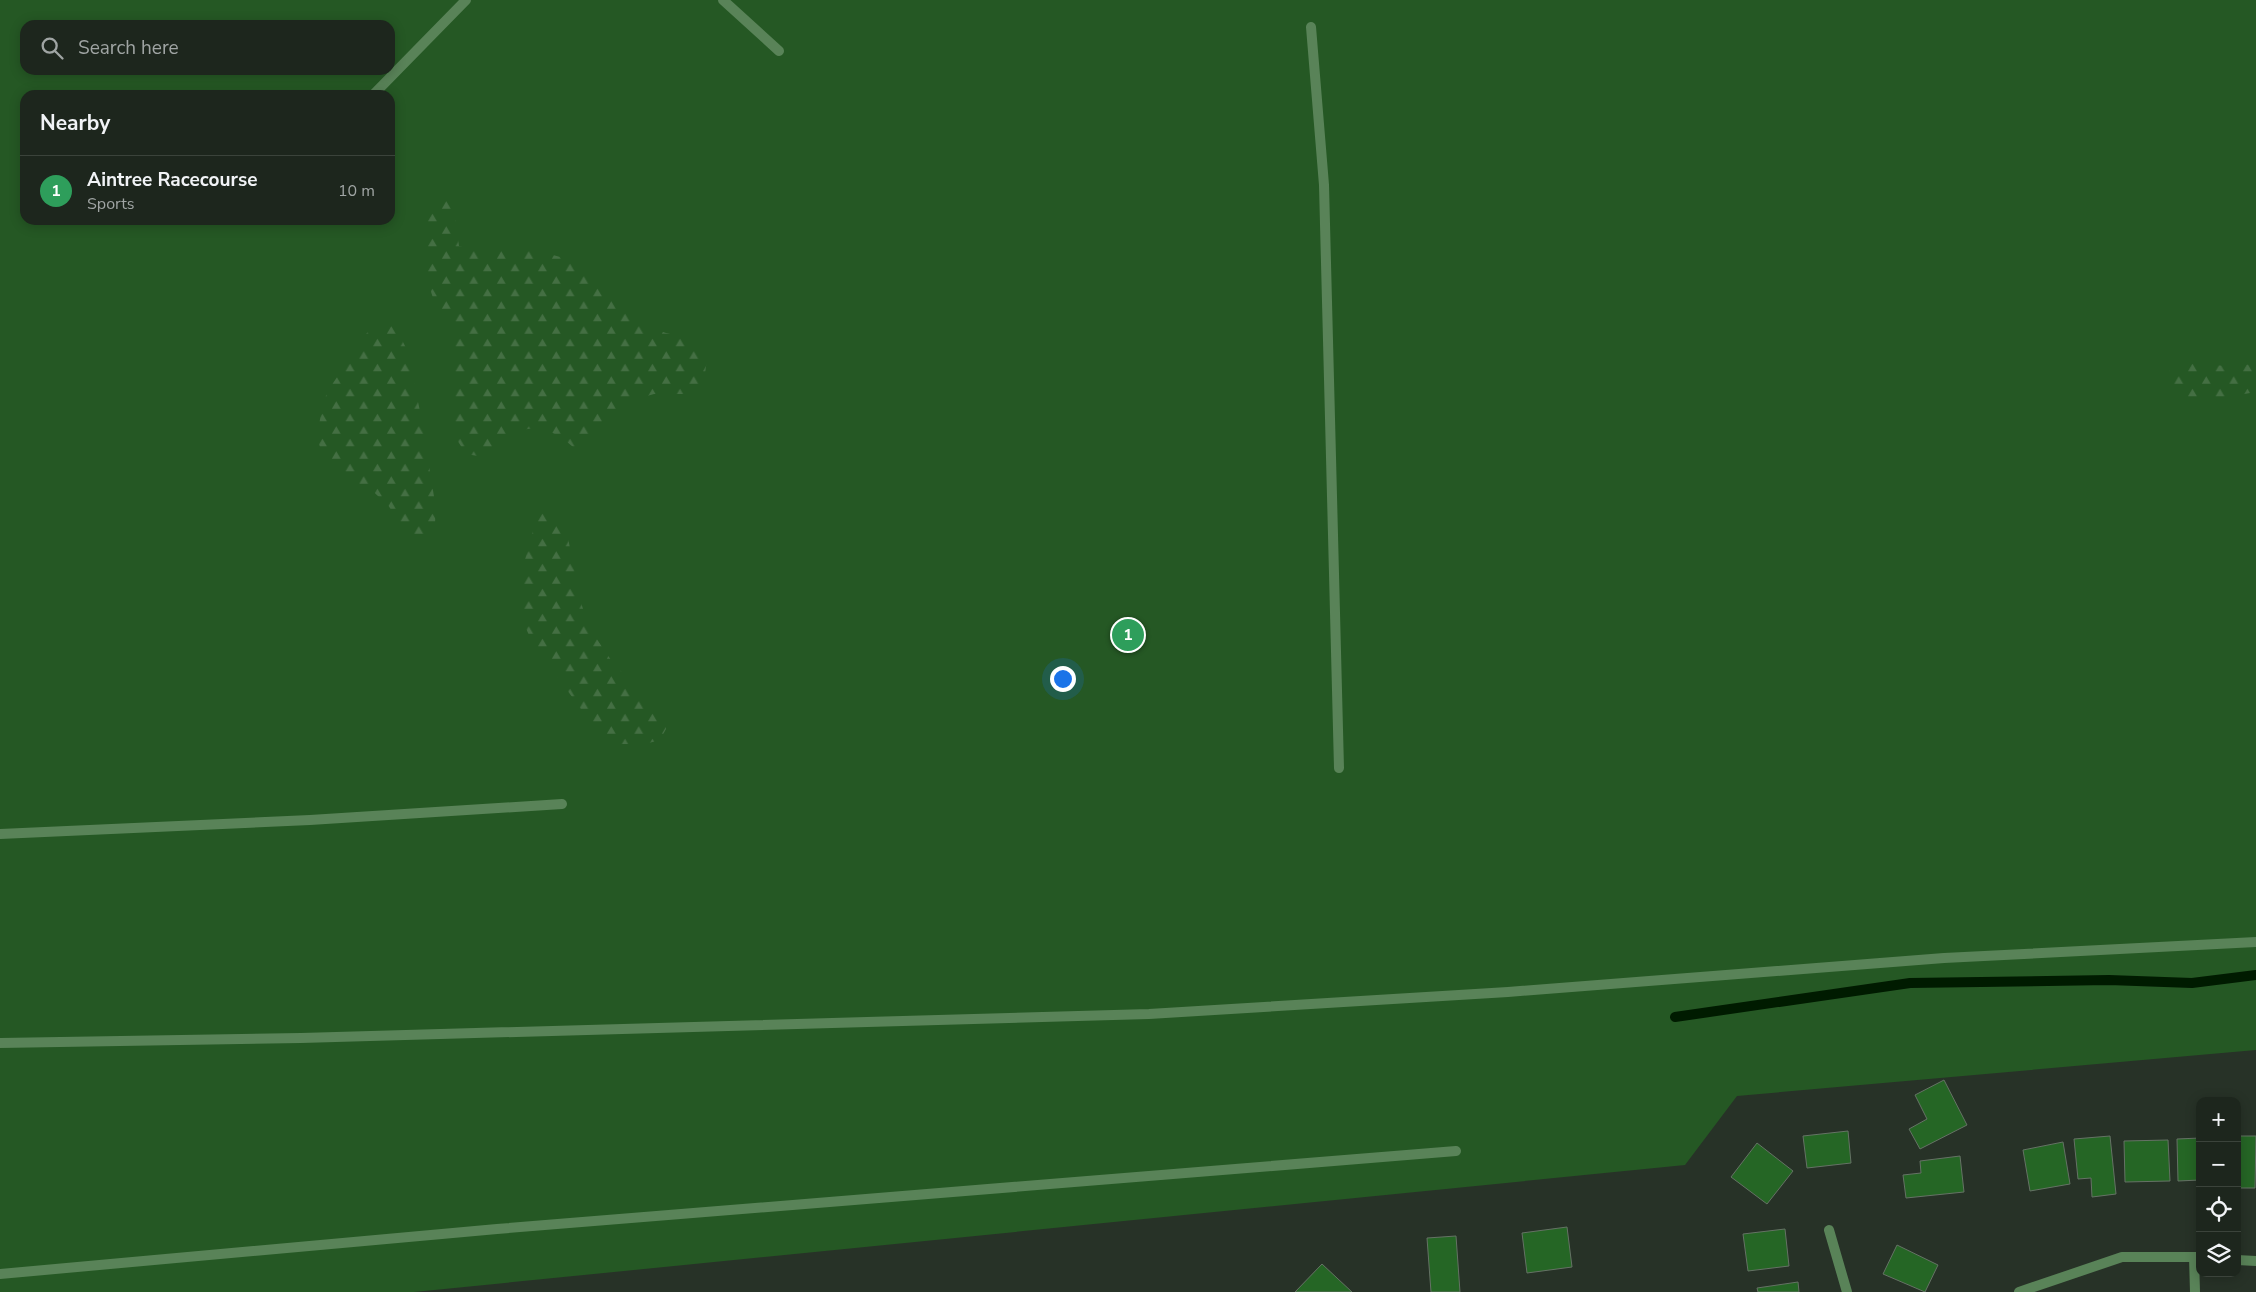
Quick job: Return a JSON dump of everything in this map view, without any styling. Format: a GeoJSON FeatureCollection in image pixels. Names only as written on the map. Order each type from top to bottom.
{"type":"FeatureCollection","features":[{"type":"Feature","properties":{"kind":"street"},"geometry":{"type":"LineString","coordinates":[[395,73],[466,0]]}},
{"type":"Feature","properties":{"kind":"street"},"geometry":{"type":"LineString","coordinates":[[723,0],[779,51]]}},
{"type":"Feature","properties":{"kind":"street"},"geometry":{"type":"LineString","coordinates":[[1311,28],[1324,185],[1339,768]]}},
{"type":"Feature","properties":{"kind":"street"},"geometry":{"type":"LineString","coordinates":[[378,90],[393,75]]}},
{"type":"Feature","properties":{"kind":"street"},"geometry":{"type":"LineString","coordinates":[[0,834],[310,820],[562,804]]}},
{"type":"Feature","properties":{"kind":"street"},"geometry":{"type":"LineString","coordinates":[[0,1043],[301,1038],[1149,1014],[1508,992],[1944,958],[2256,942]]}},
{"type":"Feature","properties":{"kind":"street"},"geometry":{"type":"LineString","coordinates":[[0,1274],[507,1228],[1456,1150]]}},
{"type":"Feature","properties":{"kind":"street"},"geometry":{"type":"LineString","coordinates":[[1829,1230],[1847,1292]]}},
{"type":"Feature","properties":{"kind":"street"},"geometry":{"type":"LineString","coordinates":[[2019,1292],[2122,1257],[2196,1257]]}},
{"type":"Feature","properties":{"kind":"street"},"geometry":{"type":"LineString","coordinates":[[2241,1260],[2256,1261]]}},
{"type":"Feature","properties":{"kind":"street"},"geometry":{"type":"LineString","coordinates":[[2195,1292],[2196,1274]]}},
{"type":"Feature","properties":{"kind":"green space"},"geometry":{"type":"Polygon","coordinates":[[[0,0],[2256,0],[2256,1050],[1737,1096],[1685,1165],[414,1292],[0,1292],[0,0]]]}},
{"type":"Feature","properties":{"kind":"green space"},"geometry":{"type":"Polygon","coordinates":[[[441,198],[449,201],[455,216],[459,246],[470,249],[527,248],[564,258],[597,275],[618,304],[640,324],[692,339],[707,359],[704,381],[685,394],[654,394],[626,402],[594,438],[578,451],[561,437],[540,427],[516,431],[496,450],[484,457],[466,454],[452,432],[452,392],[456,355],[450,325],[433,298],[425,273],[426,208],[433,200],[441,198]]]}},
{"type":"Feature","properties":{"kind":"green space"},"geometry":{"type":"Polygon","coordinates":[[[387,323],[397,330],[407,350],[421,416],[436,509],[434,536],[424,541],[408,536],[388,505],[368,487],[347,479],[324,459],[317,438],[327,392],[371,327],[387,323]]]}},
{"type":"Feature","properties":{"kind":"green space"},"geometry":{"type":"Polygon","coordinates":[[[2178,363],[2229,366],[2256,364],[2256,392],[2203,401],[2175,399],[2169,388],[2169,377],[2170,369],[2178,363]]]}},
{"type":"Feature","properties":{"kind":"green space"},"geometry":{"type":"Polygon","coordinates":[[[551,508],[556,512],[567,533],[581,603],[590,629],[611,660],[643,696],[662,711],[666,729],[660,740],[645,744],[618,744],[594,727],[532,642],[521,617],[524,563],[537,516],[543,509],[551,508]]]}},
{"type":"Feature","properties":{"kind":"building"},"geometry":{"type":"Polygon","coordinates":[[[1944,1080],[1967,1125],[1920,1149],[1909,1129],[1927,1119],[1915,1095],[1944,1080]]]}},
{"type":"Feature","properties":{"kind":"building"},"geometry":{"type":"Polygon","coordinates":[[[1848,1131],[1851,1163],[1807,1168],[1803,1136],[1848,1131]]]}},
{"type":"Feature","properties":{"kind":"building"},"geometry":{"type":"Polygon","coordinates":[[[2110,1136],[2116,1194],[2092,1197],[2091,1178],[2078,1179],[2074,1139],[2110,1136]]]}},
{"type":"Feature","properties":{"kind":"building"},"geometry":{"type":"Polygon","coordinates":[[[2241,1136],[2256,1136],[2255,1188],[2241,1188],[2241,1136]]]}},
{"type":"Feature","properties":{"kind":"building"},"geometry":{"type":"Polygon","coordinates":[[[2196,1138],[2196,1180],[2178,1181],[2177,1139],[2196,1138]]]}},
{"type":"Feature","properties":{"kind":"building"},"geometry":{"type":"Polygon","coordinates":[[[2168,1140],[2170,1181],[2125,1182],[2124,1141],[2168,1140]]]}},
{"type":"Feature","properties":{"kind":"building"},"geometry":{"type":"Polygon","coordinates":[[[2063,1142],[2070,1184],[2030,1191],[2023,1150],[2063,1142]]]}},
{"type":"Feature","properties":{"kind":"building"},"geometry":{"type":"Polygon","coordinates":[[[1757,1143],[1793,1171],[1767,1204],[1731,1177],[1757,1143]]]}},
{"type":"Feature","properties":{"kind":"building"},"geometry":{"type":"Polygon","coordinates":[[[1960,1156],[1964,1192],[1906,1198],[1903,1175],[1921,1173],[1920,1161],[1960,1156]]]}},
{"type":"Feature","properties":{"kind":"building"},"geometry":{"type":"Polygon","coordinates":[[[1567,1227],[1572,1267],[1527,1273],[1522,1233],[1567,1227]]]}},
{"type":"Feature","properties":{"kind":"building"},"geometry":{"type":"Polygon","coordinates":[[[1785,1229],[1789,1266],[1748,1271],[1743,1234],[1785,1229]]]}},
{"type":"Feature","properties":{"kind":"building"},"geometry":{"type":"Polygon","coordinates":[[[1456,1236],[1460,1292],[1431,1292],[1427,1238],[1456,1236]]]}},
{"type":"Feature","properties":{"kind":"building"},"geometry":{"type":"Polygon","coordinates":[[[1897,1245],[1938,1265],[1925,1292],[1883,1274],[1897,1245]]]}},
{"type":"Feature","properties":{"kind":"building"},"geometry":{"type":"Polygon","coordinates":[[[1322,1264],[1352,1292],[1295,1292],[1322,1264]]]}},
{"type":"Feature","properties":{"kind":"building"},"geometry":{"type":"Polygon","coordinates":[[[1798,1282],[1799,1292],[1758,1292],[1757,1288],[1798,1282]]]}},
{"type":"Feature","properties":{"kind":"waterway"},"geometry":{"type":"LineString","coordinates":[[1675,1017],[1910,983],[2109,980],[2192,983],[2256,975]]}},
{"type":"Feature","properties":{"kind":"place","name":"Aintree Racecourse"},"geometry":{"type":"Point","coordinates":[1128,635]}}]}
